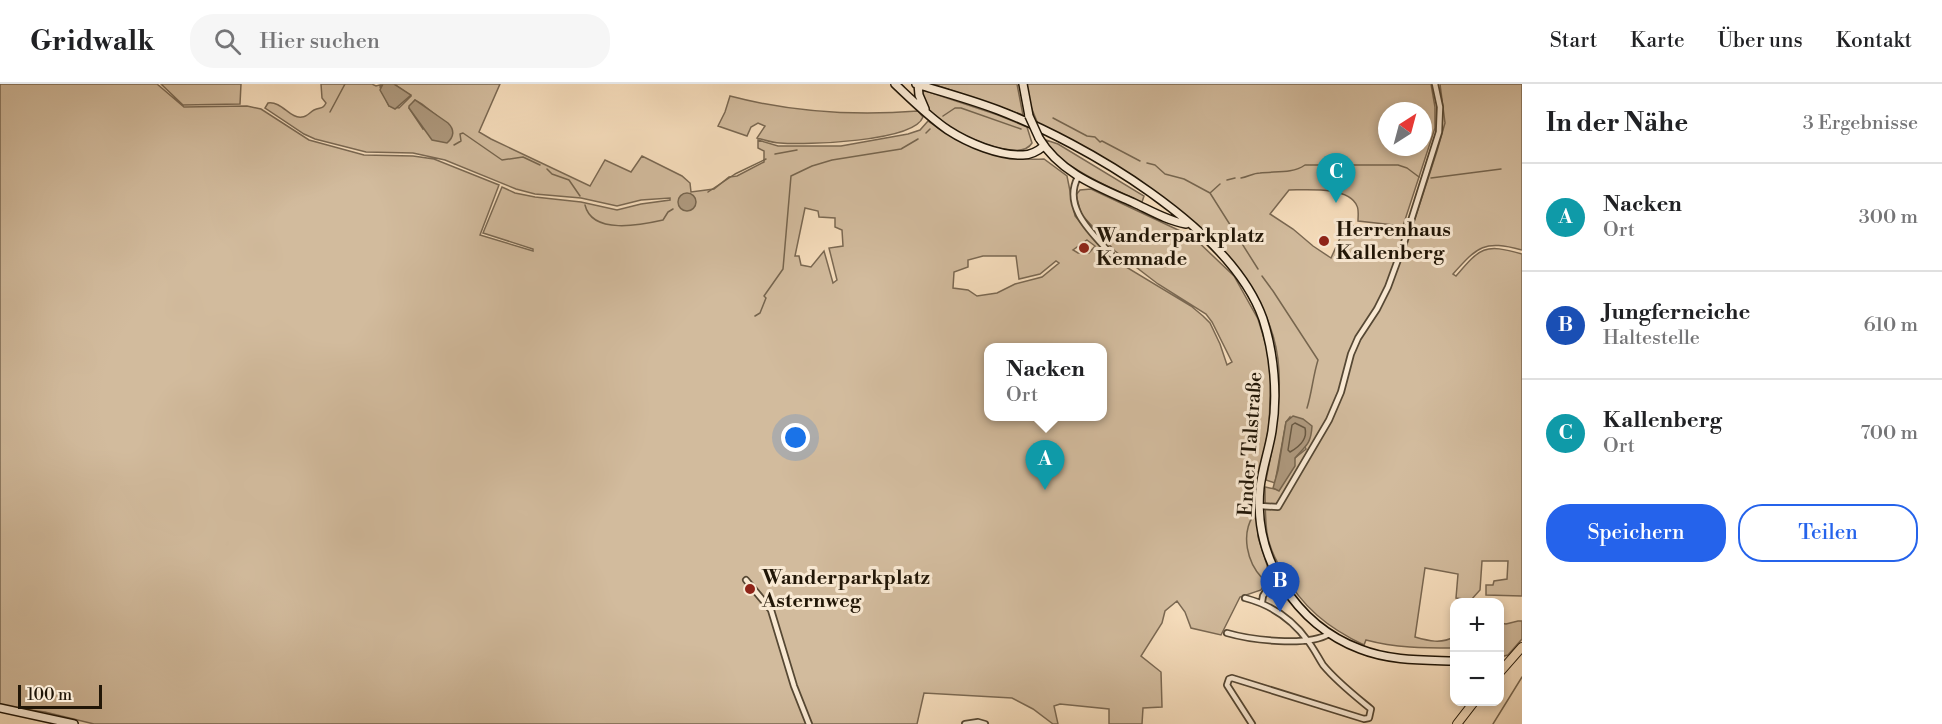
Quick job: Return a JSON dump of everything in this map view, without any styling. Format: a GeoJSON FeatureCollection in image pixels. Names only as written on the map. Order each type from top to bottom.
{"type":"FeatureCollection","features":[{"type":"Feature","properties":{"kind":"main road"},"geometry":{"type":"LineString","coordinates":[[896,84],[927,114],[950,131],[973,143],[1001,152],[1023,155],[1036,152],[1044,147]]}},
{"type":"Feature","properties":{"kind":"main road"},"geometry":{"type":"LineString","coordinates":[[917,84],[927,114]]}},
{"type":"Feature","properties":{"kind":"main road","name":"Ender Talstraße"},"geometry":{"type":"LineString","coordinates":[[917,84],[999,111],[1060,139],[1130,180],[1190,225],[1237,273],[1262,318],[1275,372],[1273,427],[1260,487],[1260,506],[1264,539],[1277,574],[1297,604],[1317,626],[1329,634],[1362,650],[1382,656],[1450,661]]}},
{"type":"Feature","properties":{"kind":"main road"},"geometry":{"type":"LineString","coordinates":[[1023,84],[1029,116],[1039,138],[1044,147],[1060,163],[1078,177],[1170,219],[1190,225]]}},
{"type":"Feature","properties":{"kind":"main road"},"geometry":{"type":"LineString","coordinates":[[1504,667],[1522,647]]}},
{"type":"Feature","properties":{"kind":"main road"},"geometry":{"type":"LineString","coordinates":[[1457,724],[1471,706]]}},
{"type":"Feature","properties":{"kind":"main road"},"geometry":{"type":"LineString","coordinates":[[0,708],[74,724]]}},
{"type":"Feature","properties":{"kind":"street"},"geometry":{"type":"LineString","coordinates":[[1260,506],[1278,507],[1316,444],[1341,392],[1351,354],[1358,338],[1388,287],[1438,132],[1440,107],[1435,84]]}},
{"type":"Feature","properties":{"kind":"street"},"geometry":{"type":"LineString","coordinates":[[1078,177],[1074,184],[1073,195],[1078,215],[1111,254]]}},
{"type":"Feature","properties":{"kind":"street"},"geometry":{"type":"LineString","coordinates":[[1262,602],[1263,596],[1277,574]]}},
{"type":"Feature","properties":{"kind":"street"},"geometry":{"type":"LineString","coordinates":[[746,580],[771,610],[794,686],[809,724]]}},
{"type":"Feature","properties":{"kind":"street"},"geometry":{"type":"LineString","coordinates":[[1245,598],[1262,602],[1280,612],[1293,623],[1323,664],[1371,709],[1369,717],[1364,719],[1232,678],[1227,685],[1252,724]]}},
{"type":"Feature","properties":{"kind":"street"},"geometry":{"type":"LineString","coordinates":[[1227,633],[1254,639],[1308,641],[1320,640],[1329,634]]}},
{"type":"Feature","properties":{"kind":"street"},"geometry":{"type":"LineString","coordinates":[[1243,711],[1244,724]]}},
{"type":"Feature","properties":{"kind":"street"},"geometry":{"type":"LineString","coordinates":[[965,724],[978,722],[985,724]]}},
{"type":"Feature","properties":{"kind":"shaded area"},"geometry":{"type":"Polygon","coordinates":[[[0,84],[157,84],[184,107],[247,106],[261,109],[309,140],[364,155],[434,159],[499,185],[480,235],[533,251],[533,249],[483,233],[502,187],[515,193],[535,197],[581,202],[617,210],[670,200],[670,198],[641,200],[617,206],[581,198],[535,194],[516,189],[445,160],[413,153],[366,152],[315,139],[265,108],[268,103],[273,103],[298,117],[305,116],[323,107],[326,103],[322,98],[321,84],[372,84],[376,86],[383,84],[380,87],[389,106],[399,108],[411,96],[394,84],[500,84],[479,132],[491,139],[590,186],[605,160],[631,172],[642,156],[682,176],[690,183],[691,192],[714,189],[729,177],[737,176],[764,162],[764,151],[758,148],[758,140],[778,146],[841,146],[908,134],[920,130],[928,121],[968,145],[1013,158],[1044,159],[1067,176],[1075,216],[1105,252],[1101,258],[1113,259],[1191,306],[1203,316],[1210,323],[1227,365],[1232,362],[1206,314],[1158,284],[1115,251],[1081,214],[1076,195],[1080,190],[1091,189],[1193,237],[1234,276],[1258,319],[1271,372],[1269,427],[1257,486],[1258,537],[1267,565],[1268,578],[1261,590],[1240,597],[1221,635],[1191,628],[1185,612],[1177,601],[1165,611],[1162,623],[1141,656],[1161,672],[1162,707],[1143,708],[1142,724],[1109,724],[1109,709],[1060,704],[1054,706],[1058,724],[1053,724],[1033,709],[1012,698],[924,693],[917,724],[94,724],[45,712],[0,706],[0,84]],[[415,100],[409,108],[423,129],[436,115],[415,100]],[[805,208],[795,256],[799,256],[801,265],[811,267],[824,251],[833,283],[837,280],[829,248],[843,246],[842,230],[835,227],[835,218],[819,217],[818,211],[805,208]],[[1087,240],[1073,250],[1078,253],[1089,253],[1095,246],[1087,240]],[[983,256],[968,260],[968,267],[954,272],[953,288],[968,290],[977,296],[997,293],[1015,284],[1042,277],[1059,263],[1056,261],[1040,274],[1019,279],[1016,256],[983,256]]]}},
{"type":"Feature","properties":{"kind":"shaded area"},"geometry":{"type":"Polygon","coordinates":[[[161,84],[241,84],[240,104],[183,105],[161,84]]]}},
{"type":"Feature","properties":{"kind":"shaded area"},"geometry":{"type":"Polygon","coordinates":[[[933,84],[1017,84],[1023,115],[933,84]]]}},
{"type":"Feature","properties":{"kind":"shaded area"},"geometry":{"type":"Polygon","coordinates":[[[1027,84],[1431,84],[1435,107],[1435,128],[1432,137],[1432,102],[1378,102],[1378,156],[1426,156],[1403,226],[1358,221],[1358,208],[1352,200],[1345,195],[1326,190],[1289,190],[1270,214],[1331,258],[1346,225],[1403,230],[1403,234],[1410,234],[1445,123],[1440,84],[1522,84],[1522,250],[1499,246],[1483,248],[1469,257],[1453,274],[1456,276],[1471,259],[1484,250],[1499,249],[1522,254],[1522,596],[1486,595],[1486,585],[1493,585],[1494,581],[1507,579],[1508,561],[1482,561],[1480,590],[1473,598],[1456,598],[1458,574],[1425,568],[1415,637],[1430,641],[1450,639],[1450,648],[1399,646],[1366,640],[1364,645],[1328,624],[1307,606],[1278,563],[1267,533],[1265,487],[1279,490],[1295,458],[1306,449],[1290,417],[1286,422],[1275,483],[1266,480],[1278,413],[1279,371],[1270,326],[1261,305],[1236,267],[1188,218],[1038,124],[1029,102],[1027,84]]]}},
{"type":"Feature","properties":{"kind":"shaded area"},"geometry":{"type":"Polygon","coordinates":[[[920,89],[1027,127],[1032,143],[1026,148],[1006,150],[962,134],[929,110],[920,89]]]}},
{"type":"Feature","properties":{"kind":"shaded area"},"geometry":{"type":"Polygon","coordinates":[[[730,96],[776,106],[847,113],[918,111],[923,117],[915,125],[900,132],[880,137],[834,142],[777,143],[757,138],[765,126],[758,123],[751,127],[747,136],[718,126],[730,96]]]}},
{"type":"Feature","properties":{"kind":"shaded area"},"geometry":{"type":"Polygon","coordinates":[[[1046,140],[1058,144],[1144,196],[1142,202],[1073,168],[1051,149],[1046,140]]]}},
{"type":"Feature","properties":{"kind":"shaded area"},"geometry":{"type":"Polygon","coordinates":[[[1522,621],[1522,639],[1508,655],[1504,656],[1504,624],[1522,621]]]}},
{"type":"Feature","properties":{"kind":"water"},"geometry":{"type":"Polygon","coordinates":[[[383,84],[394,84],[411,95],[395,109],[389,106],[380,90],[383,84]]]}},
{"type":"Feature","properties":{"kind":"water"},"geometry":{"type":"Polygon","coordinates":[[[415,100],[452,128],[453,133],[447,143],[432,140],[409,108],[415,100]]]}},
{"type":"Feature","properties":{"kind":"water"},"geometry":{"type":"Polygon","coordinates":[[[683,193],[691,193],[696,198],[694,209],[683,211],[678,206],[678,198],[683,193]]]}},
{"type":"Feature","properties":{"kind":"water"},"geometry":{"type":"Polygon","coordinates":[[[1293,416],[1303,419],[1312,426],[1311,432],[1309,441],[1295,458],[1295,466],[1279,491],[1273,488],[1286,422],[1293,416]]]}},
{"type":"Feature","properties":{"kind":"waterway"},"geometry":{"type":"LineString","coordinates":[[330,112],[345,84]]}},
{"type":"Feature","properties":{"kind":"waterway"},"geometry":{"type":"LineString","coordinates":[[943,116],[955,108],[961,108],[1021,129]]}},
{"type":"Feature","properties":{"kind":"waterway"},"geometry":{"type":"LineString","coordinates":[[1053,118],[1140,161]]}},
{"type":"Feature","properties":{"kind":"waterway"},"geometry":{"type":"LineString","coordinates":[[926,133],[930,129]]}},
{"type":"Feature","properties":{"kind":"waterway"},"geometry":{"type":"LineString","coordinates":[[454,145],[461,141],[460,134],[463,133],[502,160],[523,157],[540,165]]}},
{"type":"Feature","properties":{"kind":"waterway"},"geometry":{"type":"LineString","coordinates":[[755,316],[760,313],[766,298],[764,296],[783,269],[791,176],[832,160],[901,149],[918,139]]}},
{"type":"Feature","properties":{"kind":"waterway"},"geometry":{"type":"LineString","coordinates":[[775,154],[797,150]]}},
{"type":"Feature","properties":{"kind":"waterway"},"geometry":{"type":"LineString","coordinates":[[708,192],[735,174],[766,159]]}},
{"type":"Feature","properties":{"kind":"waterway"},"geometry":{"type":"LineString","coordinates":[[1147,163],[1155,165],[1165,174],[1184,179],[1210,193],[1258,269]]}},
{"type":"Feature","properties":{"kind":"waterway"},"geometry":{"type":"LineString","coordinates":[[1241,178],[1257,173],[1289,171],[1305,165],[1398,165],[1407,168],[1419,177]]}},
{"type":"Feature","properties":{"kind":"waterway"},"geometry":{"type":"LineString","coordinates":[[547,169],[552,174],[569,180],[580,196]]}},
{"type":"Feature","properties":{"kind":"waterway"},"geometry":{"type":"LineString","coordinates":[[1431,178],[1501,169]]}},
{"type":"Feature","properties":{"kind":"waterway"},"geometry":{"type":"LineString","coordinates":[[1227,180],[1235,178]]}},
{"type":"Feature","properties":{"kind":"waterway"},"geometry":{"type":"LineString","coordinates":[[1210,193],[1220,184]]}},
{"type":"Feature","properties":{"kind":"waterway"},"geometry":{"type":"LineString","coordinates":[[585,205],[589,214],[597,221],[618,226],[663,220],[673,209]]}},
{"type":"Feature","properties":{"kind":"waterway"},"geometry":{"type":"LineString","coordinates":[[1262,276],[1318,360],[1307,408]]}},
{"type":"Feature","properties":{"kind":"waterway"},"geometry":{"type":"LineString","coordinates":[[1253,516],[1247,531],[1247,548],[1262,578]]}},
{"type":"Feature","properties":{"kind":"waterway"},"geometry":{"type":"LineString","coordinates":[[1493,724],[1522,677]]}},
{"type":"Feature","properties":{"kind":"place","name":"Kallenberg"},"geometry":{"type":"Point","coordinates":[1336,203]}},
{"type":"Feature","properties":{"kind":"place","name":"Herrenhaus Kallenberg"},"geometry":{"type":"Point","coordinates":[1324,241]}},
{"type":"Feature","properties":{"kind":"place","name":"Wanderparkplatz Kemnade"},"geometry":{"type":"Point","coordinates":[1084,248]}},
{"type":"Feature","properties":{"kind":"place","name":"Nacken"},"geometry":{"type":"Point","coordinates":[1045,490]}},
{"type":"Feature","properties":{"kind":"place","name":"Wanderparkplatz Asternweg"},"geometry":{"type":"Point","coordinates":[750,589]}},
{"type":"Feature","properties":{"kind":"place","name":"Jungferneiche"},"geometry":{"type":"Point","coordinates":[1280,612]}}]}
